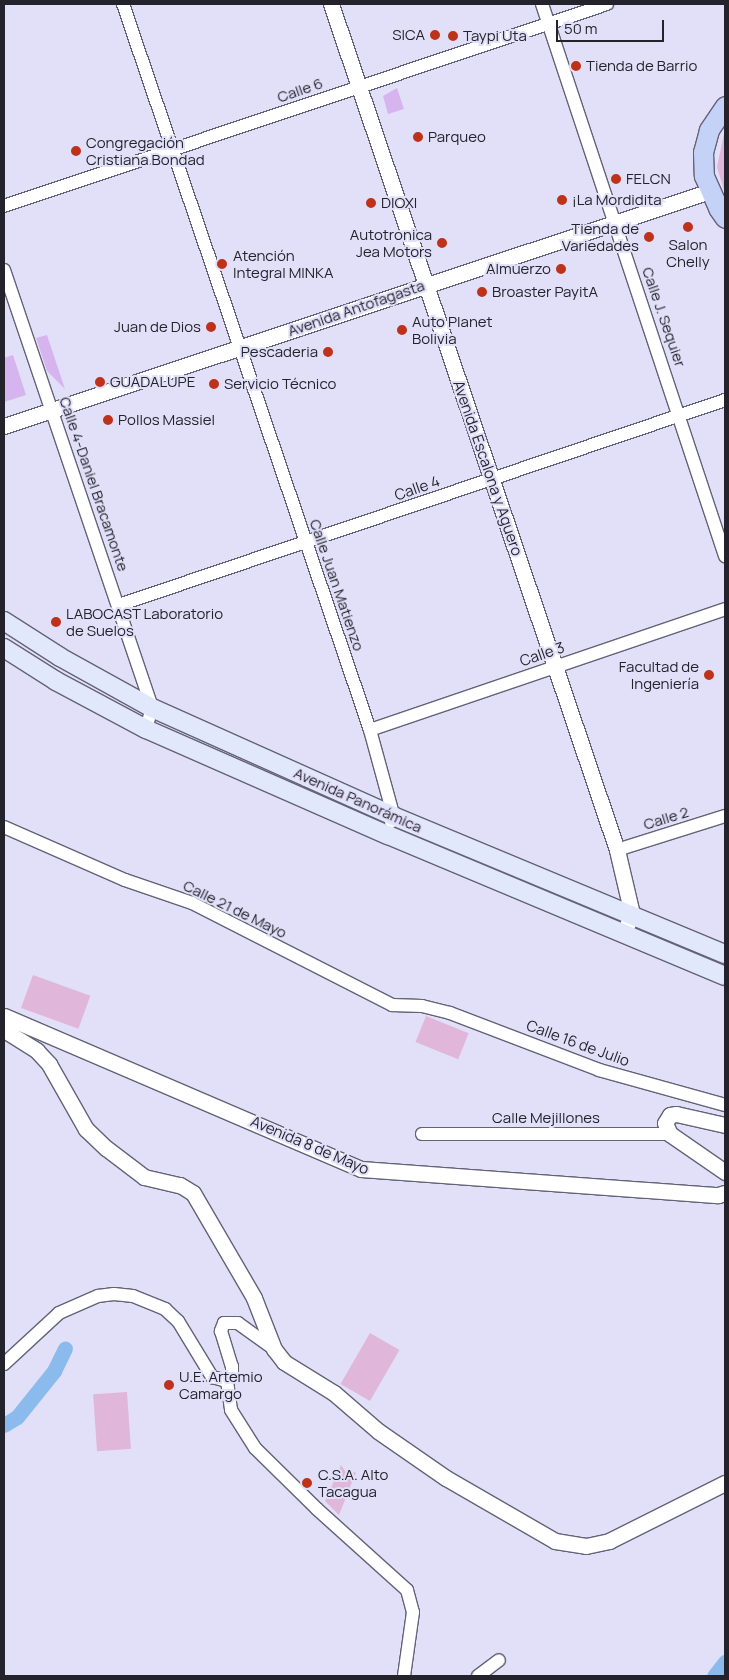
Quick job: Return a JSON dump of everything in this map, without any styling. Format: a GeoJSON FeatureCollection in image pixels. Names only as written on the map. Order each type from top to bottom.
{"type":"FeatureCollection","features":[{"type":"Feature","properties":{"kind":"main road"},"geometry":{"type":"LineString","coordinates":[[725,106],[709,130],[704,152],[704,176],[725,218]]}},
{"type":"Feature","properties":{"kind":"main road","name":"Avenida Panorámica"},"geometry":{"type":"LineString","coordinates":[[4,621],[33,640],[152,708],[393,816],[632,917],[725,954]]}},
{"type":"Feature","properties":{"kind":"main road"},"geometry":{"type":"LineString","coordinates":[[21,659],[33,640]]}},
{"type":"Feature","properties":{"kind":"main road","name":"Avenida Panorámica"},"geometry":{"type":"LineString","coordinates":[[4,648],[146,729],[388,835],[725,976]]}},
{"type":"Feature","properties":{"kind":"street","name":"Calle Juan Matienzo"},"geometry":{"type":"LineString","coordinates":[[123,4],[370,730],[393,816],[388,835]]}},
{"type":"Feature","properties":{"kind":"street","name":"Avenida Escalona y Aguero"},"geometry":{"type":"LineString","coordinates":[[331,4],[617,850],[632,917]]}},
{"type":"Feature","properties":{"kind":"street","name":"Calle J. Sequier"},"geometry":{"type":"LineString","coordinates":[[542,4],[680,415],[725,556]]}},
{"type":"Feature","properties":{"kind":"street","name":"Calle 6"},"geometry":{"type":"LineString","coordinates":[[4,206],[607,4]]}},
{"type":"Feature","properties":{"kind":"street","name":"Avenida Antofagasta"},"geometry":{"type":"LineString","coordinates":[[4,426],[710,191]]}},
{"type":"Feature","properties":{"kind":"street","name":"Calle 4-Daniel Bracamonte"},"geometry":{"type":"LineString","coordinates":[[4,270],[50,410],[119,605],[152,708]]}},
{"type":"Feature","properties":{"kind":"street","name":"Calle 4"},"geometry":{"type":"LineString","coordinates":[[119,605],[725,400]]}},
{"type":"Feature","properties":{"kind":"street","name":"Calle 3"},"geometry":{"type":"LineString","coordinates":[[370,730],[725,610]]}},
{"type":"Feature","properties":{"kind":"street"},"geometry":{"type":"LineString","coordinates":[[146,729],[152,708]]}},
{"type":"Feature","properties":{"kind":"street","name":"Calle 2"},"geometry":{"type":"LineString","coordinates":[[617,850],[725,816]]}},
{"type":"Feature","properties":{"kind":"street","name":"Calle 21 de Mayo"},"geometry":{"type":"LineString","coordinates":[[4,827],[125,880],[192,903],[392,1005],[422,1006]]}},
{"type":"Feature","properties":{"kind":"street"},"geometry":{"type":"LineString","coordinates":[[623,934],[632,917]]}},
{"type":"Feature","properties":{"kind":"street","name":"Calle 16 de Julio"},"geometry":{"type":"LineString","coordinates":[[422,1006],[450,1013],[600,1070],[725,1105]]}},
{"type":"Feature","properties":{"kind":"street","name":"Avenida 8 de Mayo"},"geometry":{"type":"LineString","coordinates":[[4,1016],[361,1170],[718,1195],[725,1193]]}},
{"type":"Feature","properties":{"kind":"street"},"geometry":{"type":"LineString","coordinates":[[4,1030],[37,1051],[49,1064],[86,1129],[106,1148],[144,1177],[180,1185],[193,1193],[254,1298],[274,1349],[284,1362],[334,1393],[378,1431],[446,1478],[567,1545],[586,1546],[609,1541],[725,1483]]}},
{"type":"Feature","properties":{"kind":"street"},"geometry":{"type":"LineString","coordinates":[[725,1126],[672,1114],[665,1123],[670,1134],[725,1172]]}},
{"type":"Feature","properties":{"kind":"street","name":"Calle Mejillones"},"geometry":{"type":"LineString","coordinates":[[422,1134],[670,1134]]}},
{"type":"Feature","properties":{"kind":"street"},"geometry":{"type":"LineString","coordinates":[[4,1364],[59,1313],[98,1296],[114,1294],[133,1296],[165,1309],[178,1321],[212,1377],[227,1381]]}},
{"type":"Feature","properties":{"kind":"street"},"geometry":{"type":"LineString","coordinates":[[274,1349],[238,1323],[224,1323],[221,1331],[232,1374],[227,1381],[231,1410],[255,1448],[317,1509],[394,1576],[407,1590],[413,1612],[404,1676]]}},
{"type":"Feature","properties":{"kind":"street"},"geometry":{"type":"LineString","coordinates":[[478,1676],[500,1660]]}},
{"type":"Feature","properties":{"kind":"shaded area"},"geometry":{"type":"Polygon","coordinates":[[[725,129],[725,194],[717,167],[725,129]]]}},
{"type":"Feature","properties":{"kind":"shaded area"},"geometry":{"type":"Polygon","coordinates":[[[33,975],[90,996],[78,1029],[21,1008],[33,975]]]}},
{"type":"Feature","properties":{"kind":"shaded area"},"geometry":{"type":"Polygon","coordinates":[[[426,1016],[469,1033],[458,1059],[416,1042],[426,1016]]]}},
{"type":"Feature","properties":{"kind":"shaded area"},"geometry":{"type":"Polygon","coordinates":[[[370,1333],[399,1350],[370,1401],[340,1384],[370,1333]]]}},
{"type":"Feature","properties":{"kind":"shaded area"},"geometry":{"type":"Polygon","coordinates":[[[127,1392],[131,1449],[97,1451],[93,1394],[127,1392]]]}},
{"type":"Feature","properties":{"kind":"shaded area"},"geometry":{"type":"Polygon","coordinates":[[[341,1465],[347,1474],[356,1472],[339,1515],[325,1501],[341,1465]]]}},
{"type":"Feature","properties":{"kind":"building"},"geometry":{"type":"Polygon","coordinates":[[[397,88],[404,109],[388,114],[383,96],[397,88]]]}},
{"type":"Feature","properties":{"kind":"building"},"geometry":{"type":"Polygon","coordinates":[[[47,335],[65,389],[47,371],[36,338],[47,335]]]}},
{"type":"Feature","properties":{"kind":"building"},"geometry":{"type":"Polygon","coordinates":[[[13,355],[26,395],[4,402],[4,358],[13,355]]]}},
{"type":"Feature","properties":{"kind":"waterway"},"geometry":{"type":"LineString","coordinates":[[4,1425],[17,1417],[54,1371],[65,1348]]}},
{"type":"Feature","properties":{"kind":"waterway"},"geometry":{"type":"LineString","coordinates":[[714,1676],[725,1662]]}},
{"type":"Feature","properties":{"kind":"place","name":"SICA"},"geometry":{"type":"Point","coordinates":[435,35]}},
{"type":"Feature","properties":{"kind":"place","name":"Taypi Uta"},"geometry":{"type":"Point","coordinates":[453,36]}},
{"type":"Feature","properties":{"kind":"place","name":"Tienda de Barrio"},"geometry":{"type":"Point","coordinates":[576,66]}},
{"type":"Feature","properties":{"kind":"place","name":"Parqueo"},"geometry":{"type":"Point","coordinates":[418,137]}},
{"type":"Feature","properties":{"kind":"place","name":"Congregación Cristiana Bondad"},"geometry":{"type":"Point","coordinates":[76,151]}},
{"type":"Feature","properties":{"kind":"place","name":"FELCN"},"geometry":{"type":"Point","coordinates":[616,179]}},
{"type":"Feature","properties":{"kind":"place","name":"¡La Mordidita"},"geometry":{"type":"Point","coordinates":[562,200]}},
{"type":"Feature","properties":{"kind":"place","name":"DIOXI"},"geometry":{"type":"Point","coordinates":[371,203]}},
{"type":"Feature","properties":{"kind":"place","name":"Salon Chelly"},"geometry":{"type":"Point","coordinates":[688,227]}},
{"type":"Feature","properties":{"kind":"place","name":"Tienda de Variedades"},"geometry":{"type":"Point","coordinates":[649,237]}},
{"type":"Feature","properties":{"kind":"place","name":"Autotronica Jea Motors"},"geometry":{"type":"Point","coordinates":[442,243]}},
{"type":"Feature","properties":{"kind":"place","name":"Atención Integral MINKA"},"geometry":{"type":"Point","coordinates":[222,264]}},
{"type":"Feature","properties":{"kind":"place","name":"Almuerzo"},"geometry":{"type":"Point","coordinates":[561,269]}},
{"type":"Feature","properties":{"kind":"place","name":"Broaster PayitA"},"geometry":{"type":"Point","coordinates":[482,292]}},
{"type":"Feature","properties":{"kind":"place","name":"Juan de Dios"},"geometry":{"type":"Point","coordinates":[211,327]}},
{"type":"Feature","properties":{"kind":"place","name":"Auto Planet Bolivia"},"geometry":{"type":"Point","coordinates":[402,330]}},
{"type":"Feature","properties":{"kind":"place","name":"Pescaderia"},"geometry":{"type":"Point","coordinates":[328,352]}},
{"type":"Feature","properties":{"kind":"place","name":"GUADALUPE"},"geometry":{"type":"Point","coordinates":[100,382]}},
{"type":"Feature","properties":{"kind":"place","name":"Servicio Técnico"},"geometry":{"type":"Point","coordinates":[214,384]}},
{"type":"Feature","properties":{"kind":"place","name":"Pollos Massiel"},"geometry":{"type":"Point","coordinates":[108,420]}},
{"type":"Feature","properties":{"kind":"place","name":"LABOCAST Laboratorio de Suelos"},"geometry":{"type":"Point","coordinates":[56,622]}},
{"type":"Feature","properties":{"kind":"place","name":"Facultad de Ingeniería"},"geometry":{"type":"Point","coordinates":[709,675]}},
{"type":"Feature","properties":{"kind":"place","name":"U.E. Artemio Camargo"},"geometry":{"type":"Point","coordinates":[169,1385]}},
{"type":"Feature","properties":{"kind":"place","name":"C.S.A. Alto Tacagua"},"geometry":{"type":"Point","coordinates":[307,1483]}}]}
